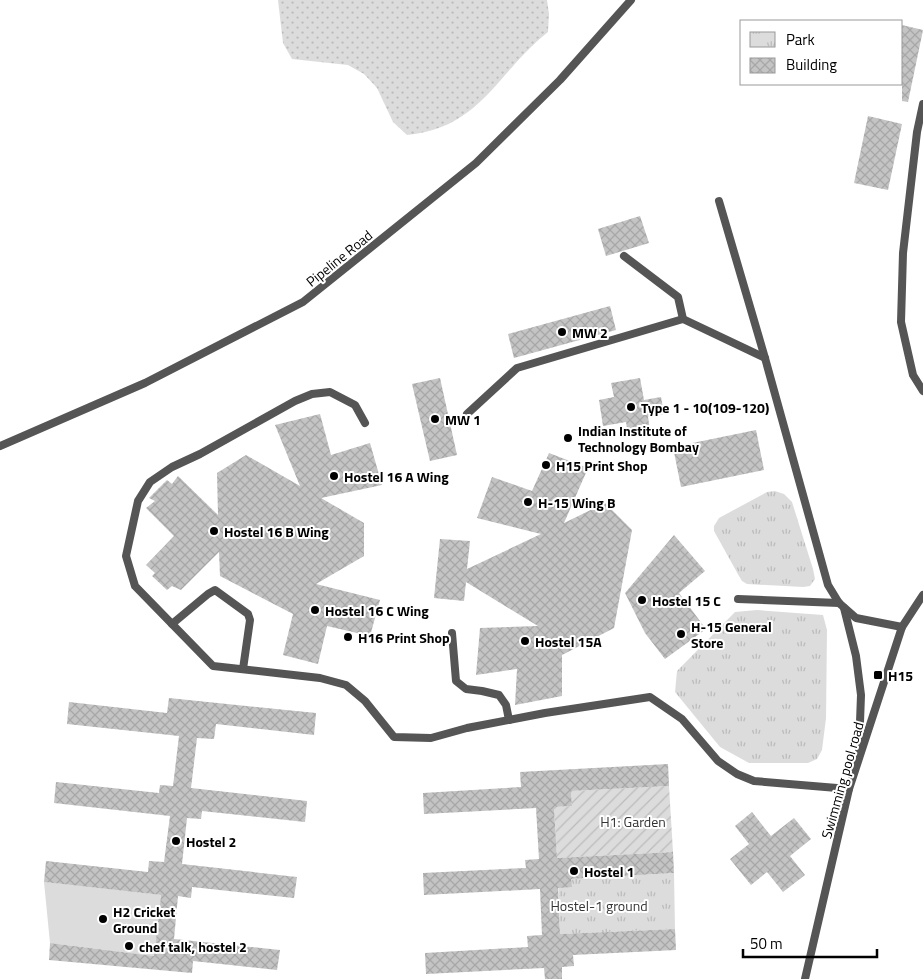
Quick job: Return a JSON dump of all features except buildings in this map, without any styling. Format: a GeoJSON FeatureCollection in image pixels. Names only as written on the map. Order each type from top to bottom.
{"type":"FeatureCollection","features":[{"type":"Feature","properties":{"kind":"lane","name":"Pipeline Road"},"geometry":{"type":"LineString","coordinates":[[0,446],[145,384],[303,302],[476,162],[560,80],[631,0]]}},
{"type":"Feature","properties":{"kind":"lane"},"geometry":{"type":"LineString","coordinates":[[923,104],[917,132],[903,253],[901,322],[913,375],[923,391]]}},
{"type":"Feature","properties":{"kind":"lane"},"geometry":{"type":"LineString","coordinates":[[719,201],[828,585],[841,606],[856,656],[861,694],[859,759]]}},
{"type":"Feature","properties":{"kind":"lane"},"geometry":{"type":"LineString","coordinates":[[624,256],[678,297],[683,319]]}},
{"type":"Feature","properties":{"kind":"lane"},"geometry":{"type":"LineString","coordinates":[[467,414],[517,368],[683,319],[765,358]]}},
{"type":"Feature","properties":{"kind":"lane"},"geometry":{"type":"LineString","coordinates":[[365,423],[355,405],[330,392],[312,394],[295,401],[200,454],[172,467],[150,482],[138,501],[126,556],[135,586],[213,666],[320,678],[346,685],[365,701],[394,737],[431,738],[467,728],[545,713],[650,698],[682,719],[718,761],[737,774],[754,781],[849,789]]}},
{"type":"Feature","properties":{"kind":"lane"},"geometry":{"type":"LineString","coordinates":[[172,624],[215,590],[248,614],[250,620],[243,669]]}},
{"type":"Feature","properties":{"kind":"lane","name":"Swimming pool road"},"geometry":{"type":"LineString","coordinates":[[805,979],[849,789],[902,627],[923,595]]}},
{"type":"Feature","properties":{"kind":"lane"},"geometry":{"type":"LineString","coordinates":[[738,599],[841,606],[856,618],[902,627]]}},
{"type":"Feature","properties":{"kind":"lane"},"geometry":{"type":"LineString","coordinates":[[452,633],[456,682],[466,690],[499,695],[506,705],[509,720]]}},
{"type":"Feature","properties":{"kind":"green space"},"geometry":{"type":"Polygon","coordinates":[[[278,0],[547,0],[549,14],[548,32],[530,48],[471,110],[453,122],[432,130],[407,135],[393,122],[377,88],[364,74],[348,65],[292,59],[283,43],[278,0]]]}},
{"type":"Feature","properties":{"kind":"green space"},"geometry":{"type":"Polygon","coordinates":[[[775,491],[784,494],[792,502],[813,569],[815,579],[810,586],[747,584],[742,581],[714,531],[714,526],[719,518],[767,492],[775,491]]]}},
{"type":"Feature","properties":{"kind":"green space"},"geometry":{"type":"Polygon","coordinates":[[[757,610],[823,615],[827,630],[826,718],[822,750],[817,759],[808,763],[749,763],[720,747],[675,692],[677,671],[735,612],[757,610]]]}},
{"type":"Feature","properties":{"kind":"green space","name":"H1: Garden"},"geometry":{"type":"Polygon","coordinates":[[[669,786],[673,852],[557,858],[554,807],[572,806],[571,791],[669,786]]]}},
{"type":"Feature","properties":{"kind":"green space","name":"Hostel-1 ground"},"geometry":{"type":"Polygon","coordinates":[[[674,873],[675,929],[560,934],[558,878],[571,879],[674,873]]]}},
{"type":"Feature","properties":{"kind":"green space","name":"H2 Cricket Ground"},"geometry":{"type":"Polygon","coordinates":[[[44,882],[161,895],[154,956],[50,943],[44,882]]]}},
{"type":"Feature","properties":{"kind":"place","name":"MW 2"},"geometry":{"type":"Point","coordinates":[562,332]}},
{"type":"Feature","properties":{"kind":"place","name":"Type 1 - 10(109-120)"},"geometry":{"type":"Point","coordinates":[631,407]}},
{"type":"Feature","properties":{"kind":"place","name":"MW 1"},"geometry":{"type":"Point","coordinates":[435,419]}},
{"type":"Feature","properties":{"kind":"place","name":"Indian Institute of Technology Bombay"},"geometry":{"type":"Point","coordinates":[568,438]}},
{"type":"Feature","properties":{"kind":"place","name":"H15 Print Shop"},"geometry":{"type":"Point","coordinates":[546,465]}},
{"type":"Feature","properties":{"kind":"place","name":"Hostel 16 A Wing"},"geometry":{"type":"Point","coordinates":[334,476]}},
{"type":"Feature","properties":{"kind":"place","name":"H-15 Wing B"},"geometry":{"type":"Point","coordinates":[528,502]}},
{"type":"Feature","properties":{"kind":"place","name":"Hostel 16 B Wing"},"geometry":{"type":"Point","coordinates":[214,531]}},
{"type":"Feature","properties":{"kind":"place","name":"Hostel 15 C"},"geometry":{"type":"Point","coordinates":[642,600]}},
{"type":"Feature","properties":{"kind":"place","name":"Hostel 16 C Wing"},"geometry":{"type":"Point","coordinates":[315,610]}},
{"type":"Feature","properties":{"kind":"place","name":"H-15 General Store"},"geometry":{"type":"Point","coordinates":[681,634]}},
{"type":"Feature","properties":{"kind":"place","name":"H16 Print Shop"},"geometry":{"type":"Point","coordinates":[348,637]}},
{"type":"Feature","properties":{"kind":"place","name":"Hostel 15A"},"geometry":{"type":"Point","coordinates":[525,641]}},
{"type":"Feature","properties":{"kind":"place","name":"H15"},"geometry":{"type":"Point","coordinates":[878,675]}},
{"type":"Feature","properties":{"kind":"place","name":"Hostel 2"},"geometry":{"type":"Point","coordinates":[176,841]}},
{"type":"Feature","properties":{"kind":"place","name":"Hostel 1"},"geometry":{"type":"Point","coordinates":[574,871]}},
{"type":"Feature","properties":{"kind":"place","name":"H2 Cricket Ground"},"geometry":{"type":"Point","coordinates":[103,919]}},
{"type":"Feature","properties":{"kind":"place","name":"chef talk, hostel 2"},"geometry":{"type":"Point","coordinates":[129,946]}}]}
